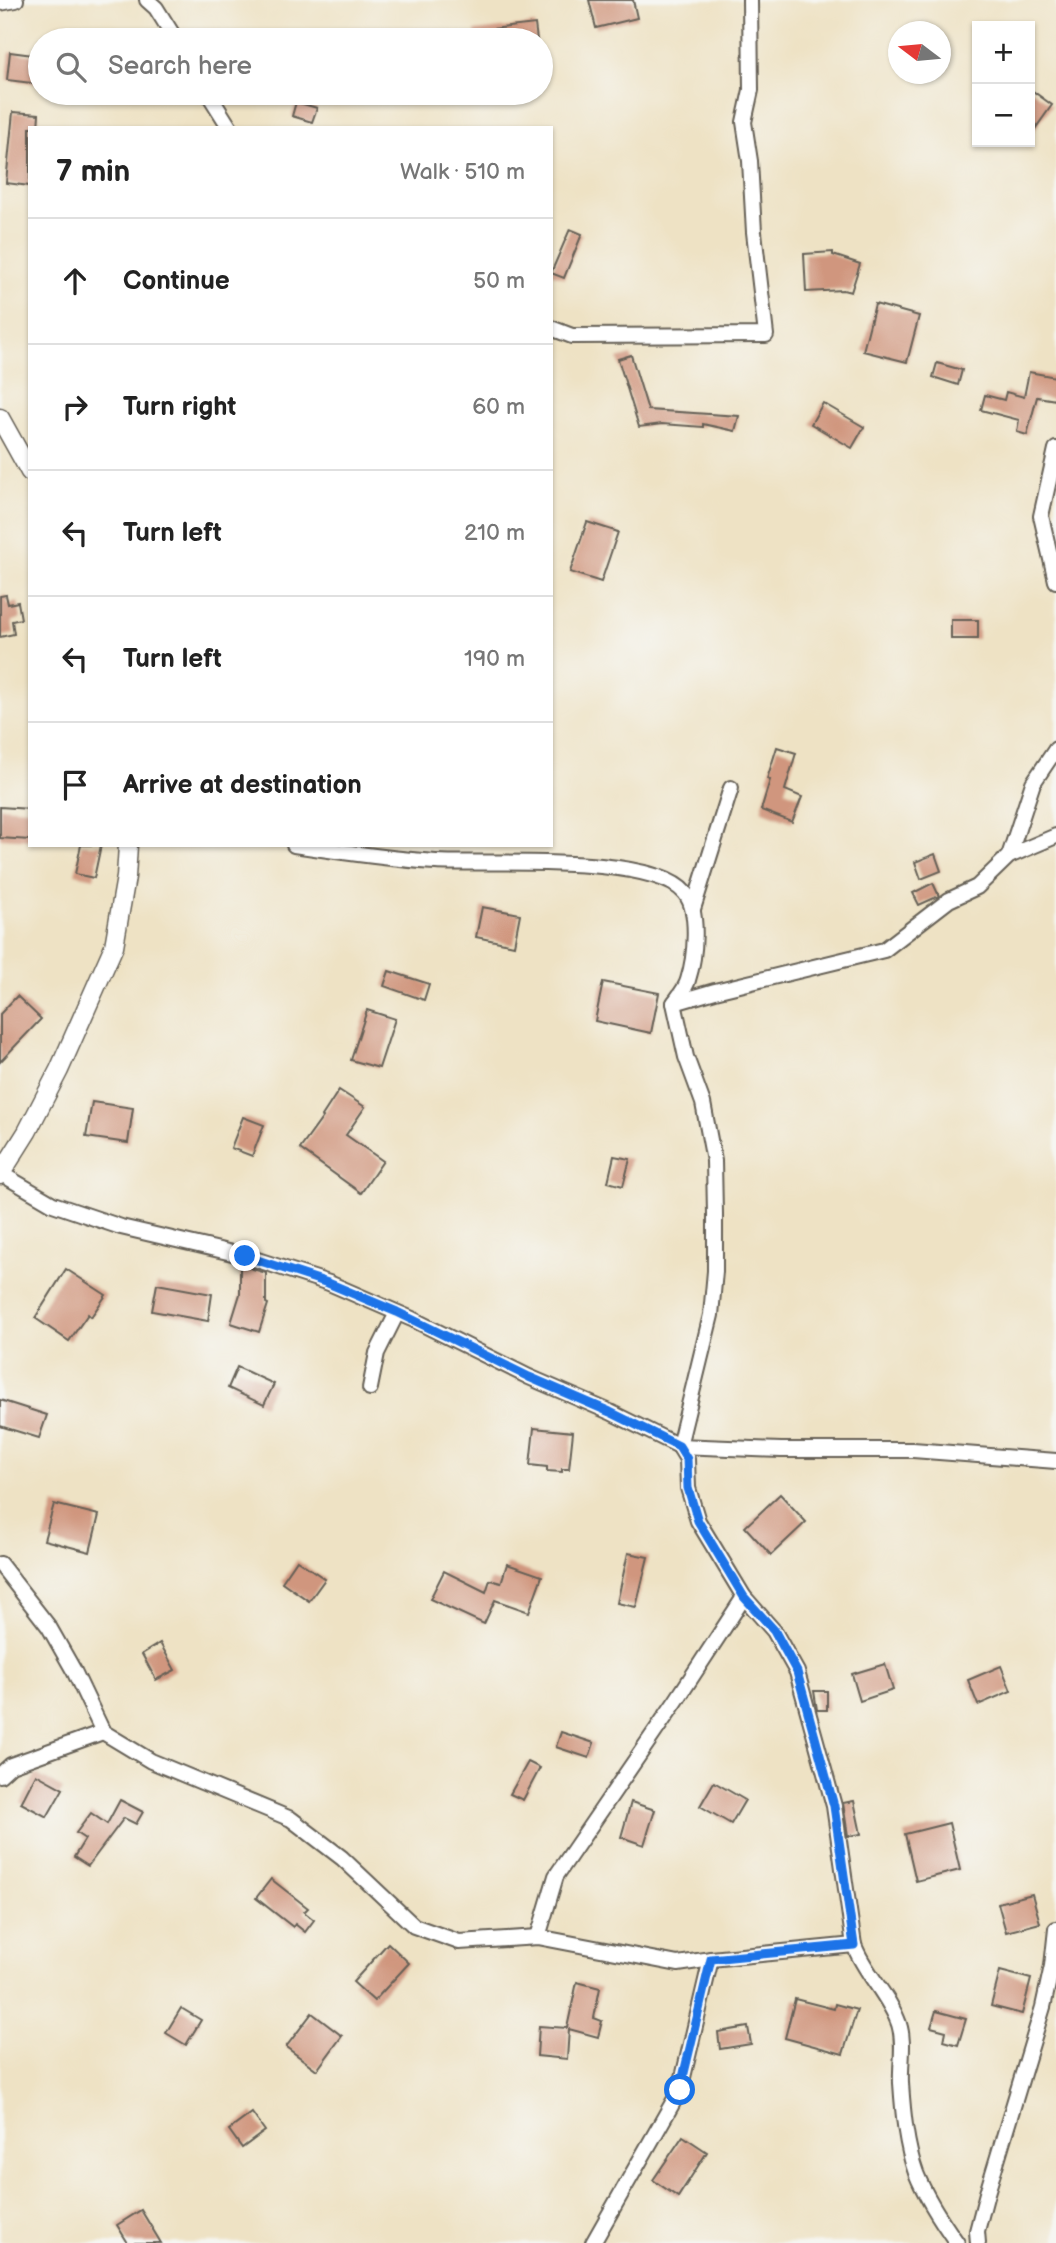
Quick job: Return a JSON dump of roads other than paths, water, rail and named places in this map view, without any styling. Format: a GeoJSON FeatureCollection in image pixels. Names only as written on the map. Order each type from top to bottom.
{"type":"FeatureCollection","features":[{"type":"Feature","properties":{"kind":"street"},"geometry":{"type":"LineString","coordinates":[[0,3],[16,0]]}},
{"type":"Feature","properties":{"kind":"street"},"geometry":{"type":"LineString","coordinates":[[147,0],[156,8],[168,28]]}},
{"type":"Feature","properties":{"kind":"street"},"geometry":{"type":"LineString","coordinates":[[553,329],[572,336],[766,335],[744,122],[751,90],[750,0]]}},
{"type":"Feature","properties":{"kind":"street"},"geometry":{"type":"LineString","coordinates":[[216,105],[229,126]]}},
{"type":"Feature","properties":{"kind":"street"},"geometry":{"type":"LineString","coordinates":[[0,418],[28,468]]}},
{"type":"Feature","properties":{"kind":"street"},"geometry":{"type":"LineString","coordinates":[[1056,449],[1041,516],[1056,581]]}},
{"type":"Feature","properties":{"kind":"street"},"geometry":{"type":"LineString","coordinates":[[1009,856],[1033,783],[1056,749]]}},
{"type":"Feature","properties":{"kind":"street"},"geometry":{"type":"LineString","coordinates":[[731,788],[693,909],[695,937],[688,982],[674,1003],[686,1057],[703,1103],[714,1161],[715,1214],[715,1271],[711,1315],[679,1446],[687,1459],[688,1488],[698,1521],[744,1597],[774,1630],[797,1672],[834,1806],[854,1945],[860,1962],[891,2007],[900,2026],[903,2107],[916,2173],[943,2224],[957,2243]]}},
{"type":"Feature","properties":{"kind":"street"},"geometry":{"type":"LineString","coordinates":[[674,1003],[884,950],[949,900],[977,887],[1009,856],[1056,836]]}},
{"type":"Feature","properties":{"kind":"street"},"geometry":{"type":"LineString","coordinates":[[128,847],[126,877],[114,946],[59,1070],[27,1132],[0,1174],[53,1204],[121,1227],[245,1256],[328,1283],[397,1312],[679,1446],[781,1450],[913,1450],[1056,1461]]}},
{"type":"Feature","properties":{"kind":"street"},"geometry":{"type":"LineString","coordinates":[[324,847],[384,851],[437,862],[576,863],[640,872],[666,879],[684,892],[693,909]]}},
{"type":"Feature","properties":{"kind":"street"},"geometry":{"type":"LineString","coordinates":[[370,1388],[377,1353],[397,1312]]}},
{"type":"Feature","properties":{"kind":"street"},"geometry":{"type":"LineString","coordinates":[[0,1564],[49,1627],[74,1671],[103,1732],[151,1761],[291,1819],[342,1858],[414,1926],[459,1942],[538,1937],[678,1964],[854,1945]]}},
{"type":"Feature","properties":{"kind":"street"},"geometry":{"type":"LineString","coordinates":[[538,1937],[556,1876],[677,1701],[744,1597]]}},
{"type":"Feature","properties":{"kind":"street"},"geometry":{"type":"LineString","coordinates":[[0,1775],[11,1765],[103,1732]]}},
{"type":"Feature","properties":{"kind":"street"},"geometry":{"type":"LineString","coordinates":[[978,2243],[977,2231],[987,2193],[1043,2007],[1052,1966],[1056,1929]]}},
{"type":"Feature","properties":{"kind":"street"},"geometry":{"type":"LineString","coordinates":[[593,2243],[680,2090],[711,1959]]}}]}
